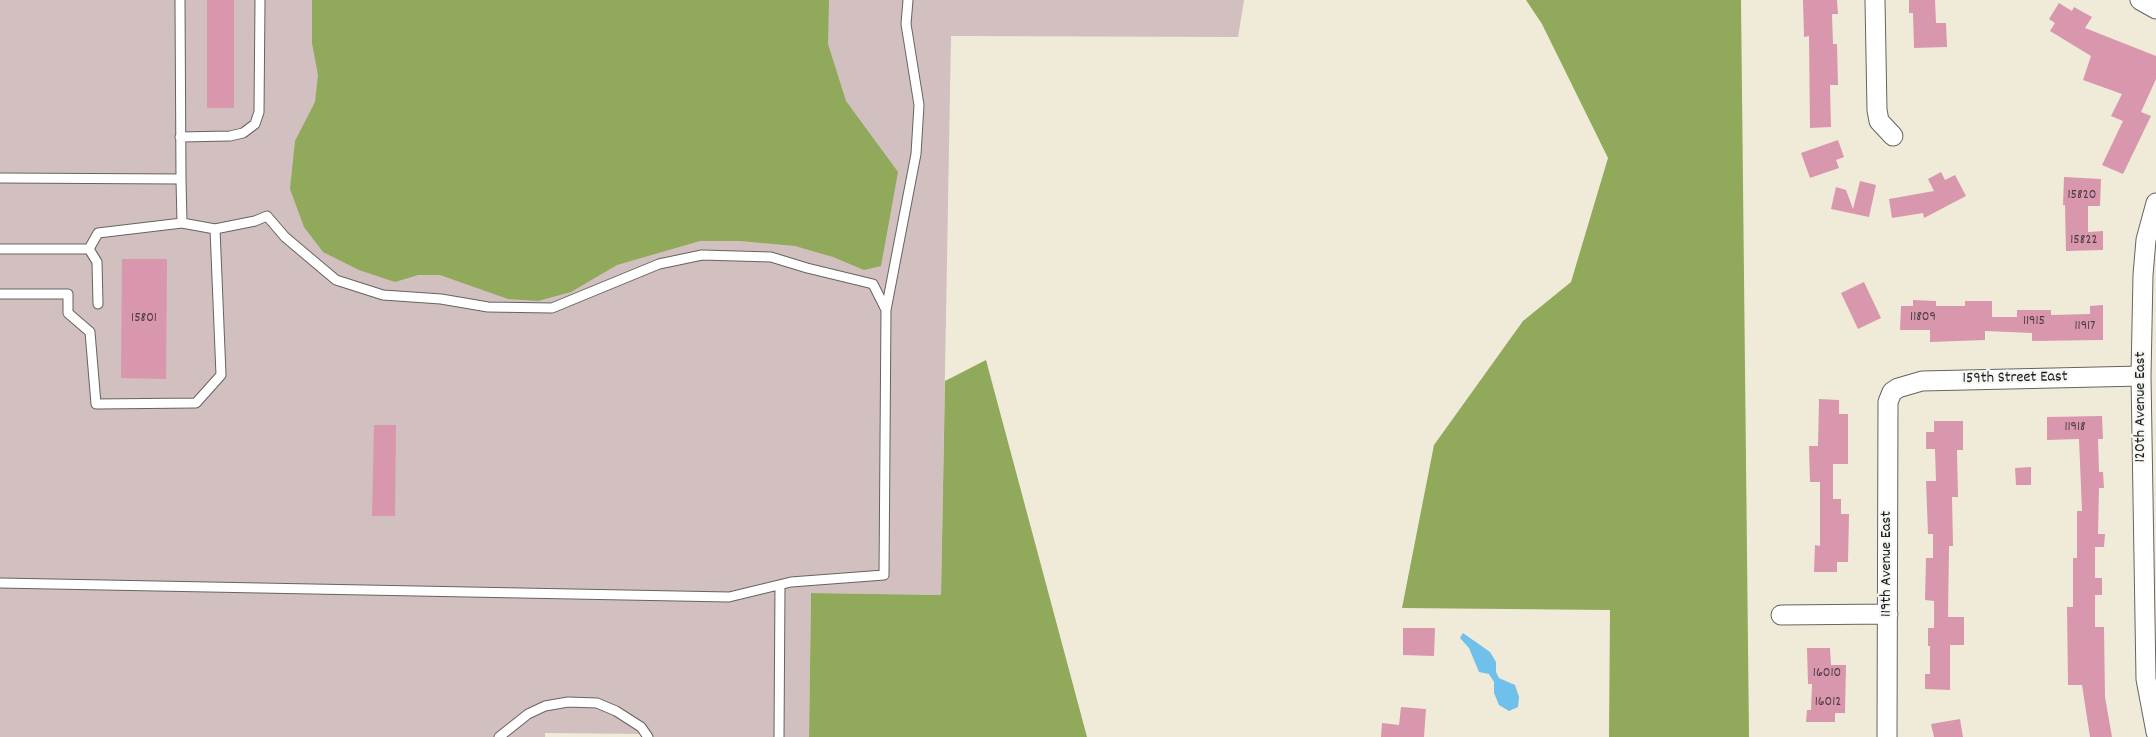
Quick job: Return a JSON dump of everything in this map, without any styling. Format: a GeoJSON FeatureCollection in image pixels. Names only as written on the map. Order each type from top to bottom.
{"type":"FeatureCollection","features":[{"type":"Feature","properties":{"kind":"street"},"geometry":{"type":"LineString","coordinates":[[1875,0],[1877,110],[1879,120],[1893,136]]}},
{"type":"Feature","properties":{"kind":"street"},"geometry":{"type":"LineString","coordinates":[[2140,0],[2156,9]]}},
{"type":"Feature","properties":{"kind":"street","name":"120th Avenue East"},"geometry":{"type":"LineString","coordinates":[[2156,203],[2146,240],[2143,275],[2141,376],[2150,598],[2147,693],[2156,732]]}},
{"type":"Feature","properties":{"kind":"street","name":"159th Street East"},"geometry":{"type":"LineString","coordinates":[[1892,392],[1898,388],[1922,381],[2141,376]]}},
{"type":"Feature","properties":{"kind":"street","name":"119th Avenue East"},"geometry":{"type":"LineString","coordinates":[[1887,737],[1888,402],[1892,392]]}},
{"type":"Feature","properties":{"kind":"street"},"geometry":{"type":"LineString","coordinates":[[1781,615],[1888,614]]}},
{"type":"Feature","properties":{"kind":"lane"},"geometry":{"type":"LineString","coordinates":[[180,0],[182,223]]}},
{"type":"Feature","properties":{"kind":"lane"},"geometry":{"type":"LineString","coordinates":[[180,137],[230,136],[243,133],[255,124],[259,112],[260,0]]}},
{"type":"Feature","properties":{"kind":"lane"},"geometry":{"type":"LineString","coordinates":[[0,582],[729,597],[791,582],[884,575],[886,310],[916,154],[919,105],[906,24],[908,0]]}},
{"type":"Feature","properties":{"kind":"lane"},"geometry":{"type":"LineString","coordinates":[[0,178],[181,180]]}},
{"type":"Feature","properties":{"kind":"lane"},"geometry":{"type":"LineString","coordinates":[[88,249],[98,233],[182,223],[215,228],[268,216],[285,237],[336,280],[383,295],[441,299],[488,307],[552,308],[659,264],[702,255],[771,257],[873,284],[886,310]]}},
{"type":"Feature","properties":{"kind":"lane"},"geometry":{"type":"LineString","coordinates":[[0,294],[68,294],[68,313],[90,332],[96,404],[196,403],[221,375],[215,228]]}},
{"type":"Feature","properties":{"kind":"lane"},"geometry":{"type":"LineString","coordinates":[[0,249],[88,249]]}},
{"type":"Feature","properties":{"kind":"lane"},"geometry":{"type":"LineString","coordinates":[[88,249],[97,262],[98,304]]}},
{"type":"Feature","properties":{"kind":"lane"},"geometry":{"type":"LineString","coordinates":[[779,737],[780,585]]}},
{"type":"Feature","properties":{"kind":"lane"},"geometry":{"type":"LineString","coordinates":[[498,737],[528,714],[545,706],[568,702],[597,703],[616,711],[640,727],[648,737]]}},
{"type":"Feature","properties":{"kind":"shaded area"},"geometry":{"type":"Polygon","coordinates":[[[0,0],[1244,0],[1238,37],[951,36],[941,595],[811,593],[809,737],[647,737],[646,734],[545,733],[545,737],[0,737],[0,0]]]}},
{"type":"Feature","properties":{"kind":"green space"},"geometry":{"type":"Polygon","coordinates":[[[312,0],[829,0],[828,44],[846,101],[898,172],[881,266],[864,270],[833,257],[795,246],[740,241],[700,241],[617,265],[571,292],[538,301],[508,299],[440,275],[418,275],[395,282],[359,270],[323,252],[304,227],[290,189],[295,141],[315,102],[318,75],[312,43],[312,0]]]}},
{"type":"Feature","properties":{"kind":"green space"},"geometry":{"type":"Polygon","coordinates":[[[1526,0],[1741,0],[1749,737],[1609,737],[1610,610],[1402,608],[1434,445],[1523,321],[1571,282],[1608,158],[1542,24],[1526,0]]]}},
{"type":"Feature","properties":{"kind":"green space"},"geometry":{"type":"Polygon","coordinates":[[[986,360],[1087,737],[809,737],[811,593],[941,595],[945,381],[986,360]]]}},
{"type":"Feature","properties":{"kind":"water"},"geometry":{"type":"Polygon","coordinates":[[[1463,633],[1490,652],[1496,662],[1496,672],[1499,678],[1515,685],[1519,697],[1518,707],[1509,711],[1499,705],[1494,693],[1494,682],[1489,674],[1479,672],[1469,648],[1460,638],[1463,633]]]}},
{"type":"Feature","properties":{"kind":"building"},"geometry":{"type":"Polygon","coordinates":[[[207,0],[234,0],[234,108],[207,108],[207,0]]]}},
{"type":"Feature","properties":{"kind":"building"},"geometry":{"type":"Polygon","coordinates":[[[1803,0],[1837,0],[1838,14],[1832,14],[1833,44],[1837,44],[1838,85],[1830,85],[1831,127],[1810,128],[1809,36],[1804,37],[1803,0]]]}},
{"type":"Feature","properties":{"kind":"building"},"geometry":{"type":"Polygon","coordinates":[[[1909,0],[1935,0],[1936,23],[1946,23],[1947,47],[1914,48],[1913,13],[1909,13],[1909,0]]]}},
{"type":"Feature","properties":{"kind":"building"},"geometry":{"type":"Polygon","coordinates":[[[2059,3],[2072,11],[2074,7],[2092,17],[2085,28],[2156,56],[2156,79],[2141,112],[2151,116],[2123,174],[2102,165],[2123,121],[2111,116],[2122,94],[2083,80],[2091,56],[2050,31],[2055,23],[2049,19],[2059,3]]]}},
{"type":"Feature","properties":{"kind":"building"},"geometry":{"type":"Polygon","coordinates":[[[1838,140],[1844,157],[1836,160],[1839,168],[1810,178],[1801,153],[1838,140]]]}},
{"type":"Feature","properties":{"kind":"building"},"geometry":{"type":"Polygon","coordinates":[[[1941,172],[1945,180],[1955,175],[1966,196],[1924,218],[1923,213],[1892,218],[1889,199],[1934,191],[1928,179],[1941,172]]]}},
{"type":"Feature","properties":{"kind":"building"},"geometry":{"type":"Polygon","coordinates":[[[2064,177],[2101,179],[2100,206],[2088,206],[2088,232],[2103,231],[2103,250],[2066,251],[2065,205],[2063,205],[2064,177]]]}},
{"type":"Feature","properties":{"kind":"building"},"geometry":{"type":"Polygon","coordinates":[[[1860,181],[1876,185],[1869,217],[1831,209],[1836,187],[1846,190],[1853,209],[1860,181]]]}},
{"type":"Feature","properties":{"kind":"building"},"geometry":{"type":"Polygon","coordinates":[[[122,259],[167,259],[166,379],[121,378],[122,259]]]}},
{"type":"Feature","properties":{"kind":"building"},"geometry":{"type":"Polygon","coordinates":[[[1864,282],[1881,318],[1858,329],[1841,293],[1864,282]]]}},
{"type":"Feature","properties":{"kind":"building"},"geometry":{"type":"Polygon","coordinates":[[[1913,300],[1936,301],[1936,306],[1965,306],[1965,301],[1992,301],[1992,317],[2017,317],[2017,310],[2051,310],[2051,315],[2090,314],[2090,306],[2103,305],[2103,340],[2032,341],[2032,333],[1985,331],[1985,340],[1930,342],[1930,330],[1900,330],[1901,306],[1913,306],[1913,300]]]}},
{"type":"Feature","properties":{"kind":"building"},"geometry":{"type":"Polygon","coordinates":[[[1819,399],[1839,400],[1839,414],[1848,414],[1848,464],[1833,464],[1833,499],[1841,499],[1841,514],[1849,514],[1848,562],[1837,562],[1837,572],[1814,572],[1815,545],[1820,546],[1820,482],[1810,482],[1809,446],[1818,446],[1819,399]]]}},
{"type":"Feature","properties":{"kind":"building"},"geometry":{"type":"Polygon","coordinates":[[[2102,416],[2103,439],[2098,439],[2099,472],[2103,472],[2104,488],[2099,488],[2098,534],[2105,534],[2104,547],[2095,547],[2095,578],[2102,578],[2102,595],[2095,595],[2095,627],[2104,627],[2105,697],[2112,737],[2090,737],[2082,685],[2068,685],[2067,607],[2073,607],[2073,558],[2077,558],[2077,511],[2082,511],[2079,439],[2047,440],[2047,417],[2102,416]]]}},
{"type":"Feature","properties":{"kind":"building"},"geometry":{"type":"Polygon","coordinates":[[[1934,421],[1963,421],[1963,450],[1957,450],[1958,497],[1952,497],[1953,546],[1949,546],[1948,617],[1964,617],[1964,645],[1950,645],[1950,690],[1925,689],[1925,674],[1930,674],[1928,628],[1934,628],[1934,601],[1925,600],[1926,558],[1933,558],[1933,534],[1928,534],[1926,481],[1936,481],[1935,449],[1926,449],[1926,432],[1934,432],[1934,421]]]}},
{"type":"Feature","properties":{"kind":"building"},"geometry":{"type":"Polygon","coordinates":[[[374,425],[396,425],[395,516],[372,516],[374,425]]]}},
{"type":"Feature","properties":{"kind":"building"},"geometry":{"type":"Polygon","coordinates":[[[2031,467],[2031,485],[2016,485],[2015,468],[2031,467]]]}},
{"type":"Feature","properties":{"kind":"building"},"geometry":{"type":"Polygon","coordinates":[[[1403,628],[1435,628],[1434,656],[1403,655],[1403,628]]]}},
{"type":"Feature","properties":{"kind":"building"},"geometry":{"type":"Polygon","coordinates":[[[1807,648],[1830,648],[1831,665],[1846,665],[1845,713],[1835,713],[1835,722],[1806,722],[1807,710],[1811,710],[1812,684],[1808,684],[1807,648]]]}},
{"type":"Feature","properties":{"kind":"building"},"geometry":{"type":"Polygon","coordinates":[[[1401,707],[1426,709],[1424,737],[1381,737],[1382,723],[1399,725],[1401,707]]]}},
{"type":"Feature","properties":{"kind":"building"},"geometry":{"type":"Polygon","coordinates":[[[1960,719],[1963,737],[1934,737],[1931,724],[1960,719]]]}}]}
